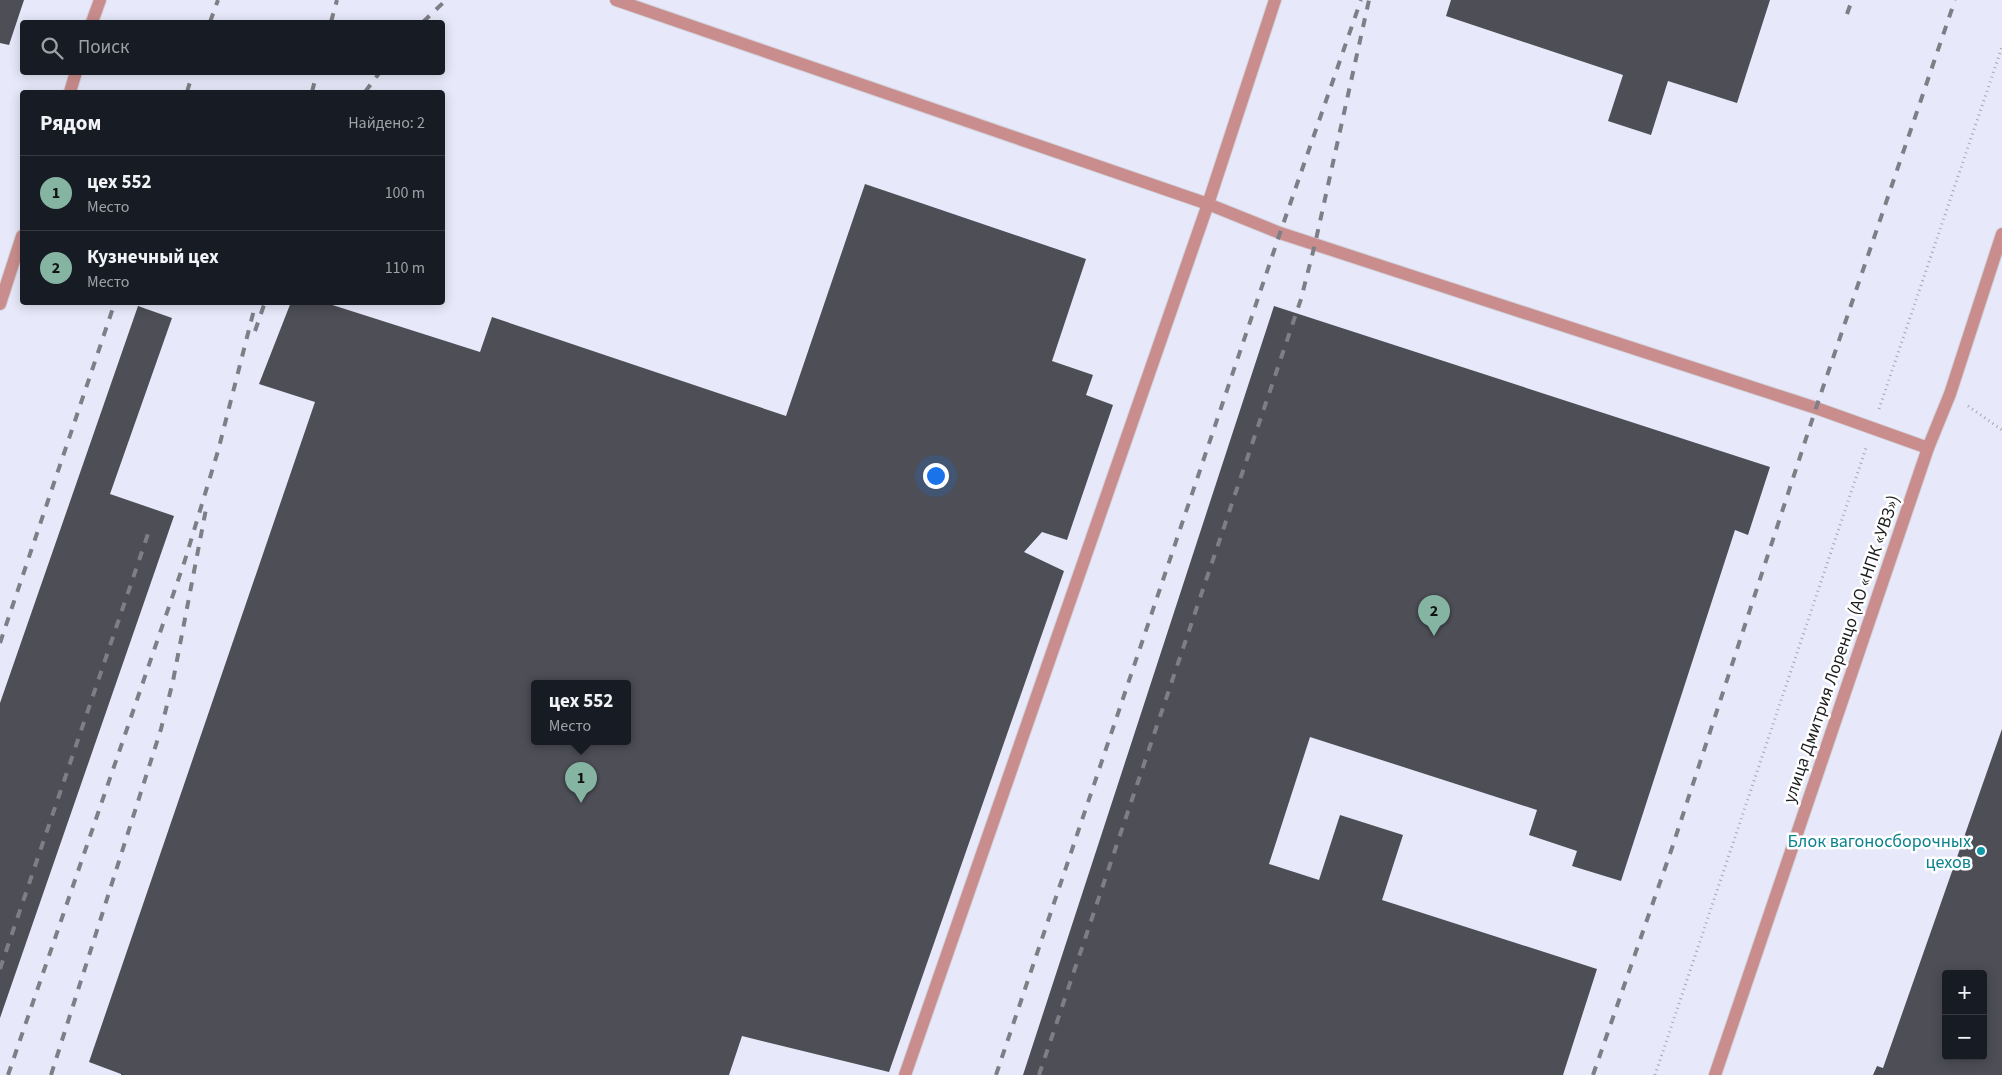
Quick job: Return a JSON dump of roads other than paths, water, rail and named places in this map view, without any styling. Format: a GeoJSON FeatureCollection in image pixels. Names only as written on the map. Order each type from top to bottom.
{"type":"FeatureCollection","features":[{"type":"Feature","properties":{"kind":"lane"},"geometry":{"type":"LineString","coordinates":[[93,20],[100,0]]}},
{"type":"Feature","properties":{"kind":"lane"},"geometry":{"type":"LineString","coordinates":[[616,0],[1208,204],[1280,233],[1806,405],[1928,448]]}},
{"type":"Feature","properties":{"kind":"lane"},"geometry":{"type":"LineString","coordinates":[[905,1075],[1208,204],[1275,0]]}},
{"type":"Feature","properties":{"kind":"lane"},"geometry":{"type":"LineString","coordinates":[[71,90],[75,75]]}},
{"type":"Feature","properties":{"kind":"lane","name":"улица Дмитрия Лоренцо (АО «НПК «УВЗ»)"},"geometry":{"type":"LineString","coordinates":[[1715,1075],[1928,448],[1950,394],[2002,234]]}},
{"type":"Feature","properties":{"kind":"lane"},"geometry":{"type":"LineString","coordinates":[[0,304],[20,242]]}},
{"type":"Feature","properties":{"kind":"railway"},"geometry":{"type":"LineString","coordinates":[[211,20],[218,0]]}},
{"type":"Feature","properties":{"kind":"railway"},"geometry":{"type":"LineString","coordinates":[[332,20],[337,0]]}},
{"type":"Feature","properties":{"kind":"railway"},"geometry":{"type":"LineString","coordinates":[[425,20],[446,0]]}},
{"type":"Feature","properties":{"kind":"railway"},"geometry":{"type":"LineString","coordinates":[[996,1075],[1280,233],[1361,0]]}},
{"type":"Feature","properties":{"kind":"railway"},"geometry":{"type":"LineString","coordinates":[[1039,1075],[1301,299],[1369,0]]}},
{"type":"Feature","properties":{"kind":"railway"},"geometry":{"type":"LineString","coordinates":[[1847,14],[1852,0]]}},
{"type":"Feature","properties":{"kind":"railway"},"geometry":{"type":"LineString","coordinates":[[1593,1075],[1672,848],[1816,408],[1955,0]]}},
{"type":"Feature","properties":{"kind":"railway"},"geometry":{"type":"LineString","coordinates":[[188,90],[192,75]]}},
{"type":"Feature","properties":{"kind":"railway"},"geometry":{"type":"LineString","coordinates":[[312,90],[316,75]]}},
{"type":"Feature","properties":{"kind":"railway"},"geometry":{"type":"LineString","coordinates":[[366,90],[378,75]]}},
{"type":"Feature","properties":{"kind":"railway"},"geometry":{"type":"LineString","coordinates":[[0,643],[114,305]]}},
{"type":"Feature","properties":{"kind":"railway"},"geometry":{"type":"LineString","coordinates":[[8,1075],[185,560],[218,451],[255,305]]}},
{"type":"Feature","properties":{"kind":"railway"},"geometry":{"type":"LineString","coordinates":[[255,331],[264,305]]}},
{"type":"Feature","properties":{"kind":"railway"},"geometry":{"type":"LineString","coordinates":[[51,1075],[161,729],[173,681],[206,509]]}},
{"type":"Feature","properties":{"kind":"railway"},"geometry":{"type":"LineString","coordinates":[[0,969],[149,531]]}},
{"type":"Feature","properties":{"kind":"place","name":"Кузнечный цех"},"geometry":{"type":"Point","coordinates":[1434,636]}},
{"type":"Feature","properties":{"kind":"place","name":"цех 552"},"geometry":{"type":"Point","coordinates":[581,803]}},
{"type":"Feature","properties":{"kind":"place","name":"Блок вагоносборочных цехов"},"geometry":{"type":"Point","coordinates":[1981,851]}}]}
